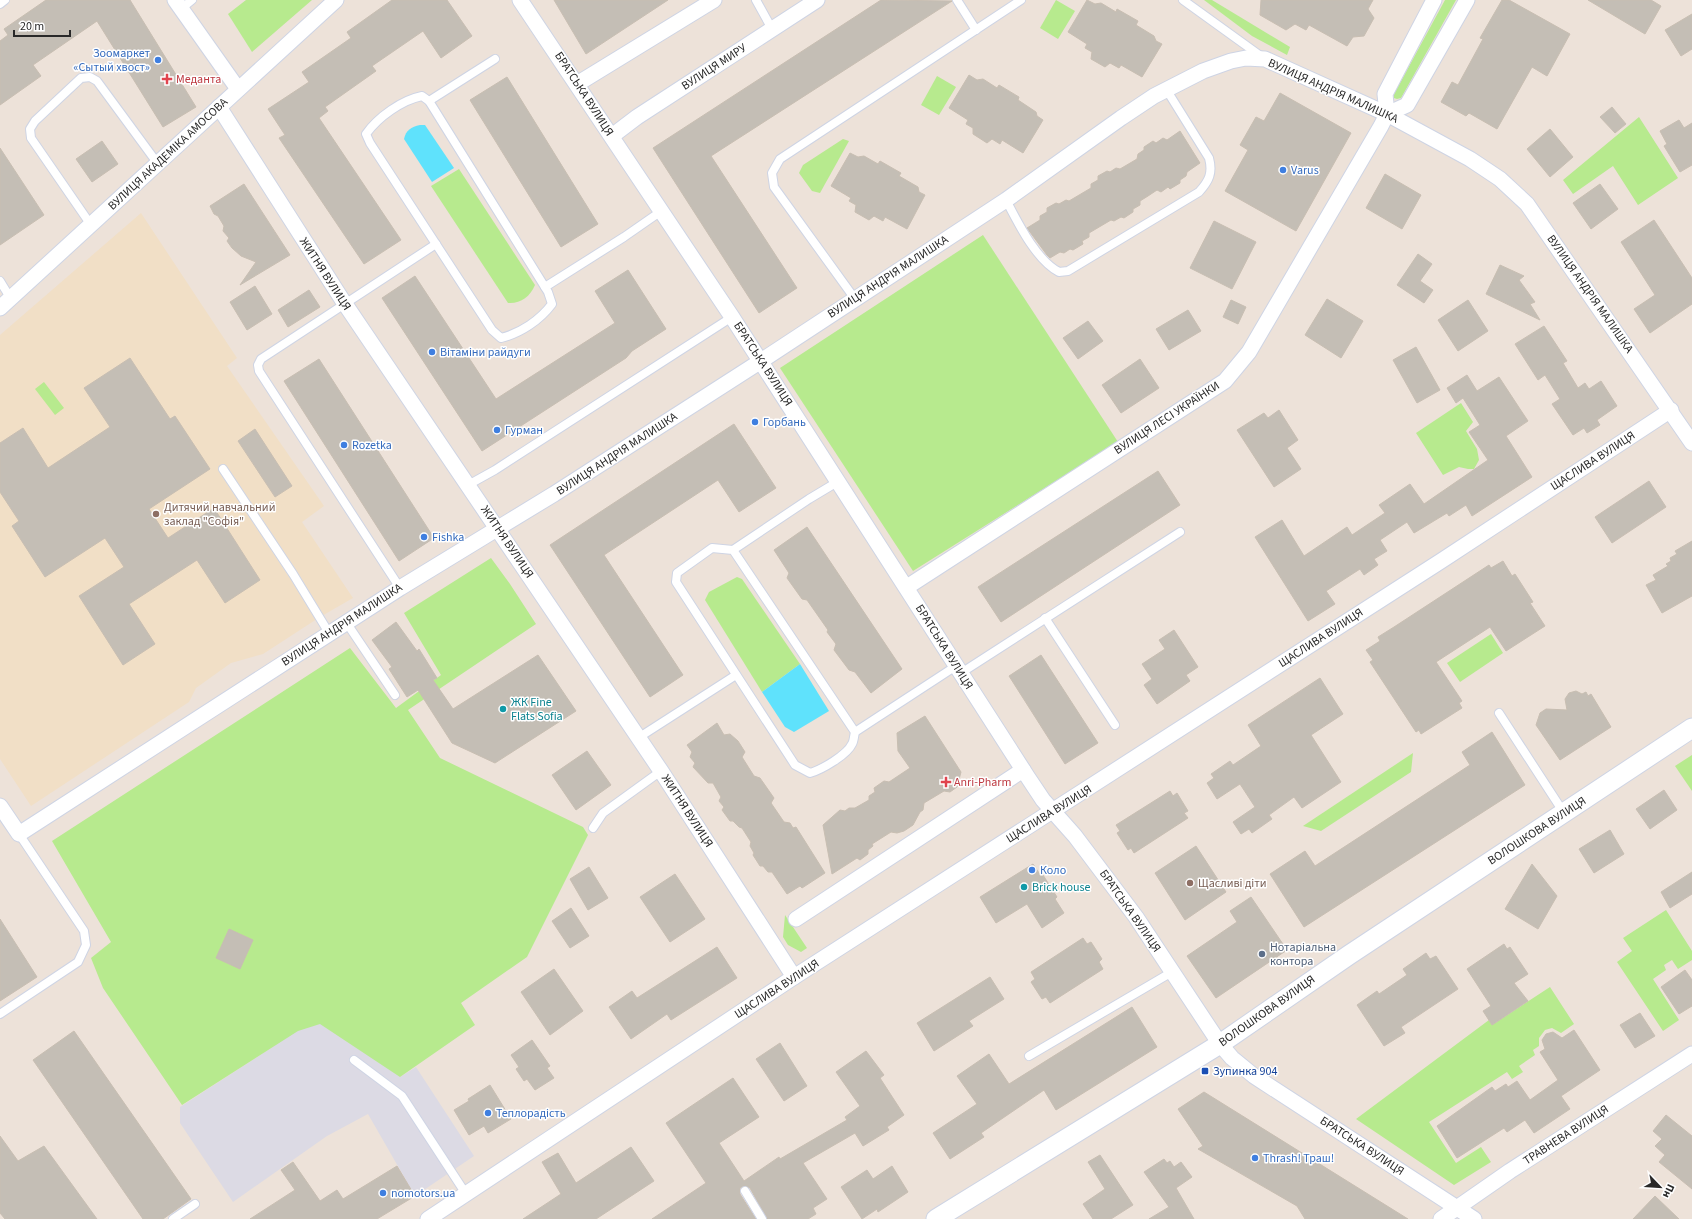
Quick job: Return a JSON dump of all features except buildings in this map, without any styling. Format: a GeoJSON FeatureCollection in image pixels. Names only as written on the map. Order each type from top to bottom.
{"type":"FeatureCollection","features":[{"type":"Feature","properties":{"kind":"street","name":"ВУЛИЦЯ АКАДЕМІКА АМОСОВА"},"geometry":{"type":"LineString","coordinates":[[6,303],[336,0]]}},
{"type":"Feature","properties":{"kind":"street","name":"БРАТСЬКА ВУЛИЦЯ"},"geometry":{"type":"LineString","coordinates":[[520,0],[612,136],[660,212],[761,360],[907,587],[958,670],[1043,800],[1075,836],[1136,917],[1220,1044],[1232,1058],[1254,1076],[1458,1207],[1474,1219]]}},
{"type":"Feature","properties":{"kind":"street"},"geometry":{"type":"LineString","coordinates":[[577,84],[714,0]]}},
{"type":"Feature","properties":{"kind":"street","name":"ВУЛИЦЯ МИРУ"},"geometry":{"type":"LineString","coordinates":[[612,136],[637,117],[817,0]]}},
{"type":"Feature","properties":{"kind":"street"},"geometry":{"type":"LineString","coordinates":[[1434,0],[1385,94],[1387,114],[1407,105],[1467,0]]}},
{"type":"Feature","properties":{"kind":"street"},"geometry":{"type":"LineString","coordinates":[[183,3],[238,89]]}},
{"type":"Feature","properties":{"kind":"street","name":"ВУЛИЦЯ АНДРІЯ МАЛИШКА"},"geometry":{"type":"LineString","coordinates":[[19,834],[346,622],[554,494],[761,360],[1006,200],[1121,118],[1166,89],[1203,71],[1231,61],[1246,58],[1265,59],[1387,114],[1470,158],[1500,179],[1527,204],[1671,410],[1692,443]]}},
{"type":"Feature","properties":{"kind":"street","name":"ЖИТНЯ ВУЛИЦЯ"},"geometry":{"type":"LineString","coordinates":[[218,107],[345,304],[661,771],[794,977]]}},
{"type":"Feature","properties":{"kind":"street","name":"ВУЛИЦЯ ЛЕСІ УКРАЇНКИ"},"geometry":{"type":"LineString","coordinates":[[907,587],[1225,381],[1248,352],[1387,114]]}},
{"type":"Feature","properties":{"kind":"street","name":"ЩАСЛИВА ВУЛИЦЯ"},"geometry":{"type":"LineString","coordinates":[[428,1219],[794,977],[1442,561],[1671,410]]}},
{"type":"Feature","properties":{"kind":"street","name":"ВОЛОШКОВА ВУЛИЦЯ"},"geometry":{"type":"LineString","coordinates":[[936,1219],[1220,1044],[1343,959],[1692,728]]}},
{"type":"Feature","properties":{"kind":"street"},"geometry":{"type":"LineString","coordinates":[[796,919],[1023,770]]}},
{"type":"Feature","properties":{"kind":"street"},"geometry":{"type":"LineString","coordinates":[[0,806],[19,834]]}},
{"type":"Feature","properties":{"kind":"street","name":"ТРАВНЕВА ВУЛИЦЯ"},"geometry":{"type":"LineString","coordinates":[[1441,1219],[1516,1167],[1692,1054]]}},
{"type":"Feature","properties":{"kind":"lane"},"geometry":{"type":"LineString","coordinates":[[0,4],[5,0]]}},
{"type":"Feature","properties":{"kind":"lane"},"geometry":{"type":"LineString","coordinates":[[756,0],[772,30]]}},
{"type":"Feature","properties":{"kind":"lane"},"geometry":{"type":"LineString","coordinates":[[957,0],[976,30]]}},
{"type":"Feature","properties":{"kind":"lane"},"geometry":{"type":"LineString","coordinates":[[854,299],[774,186],[772,173],[780,159],[1021,0]]}},
{"type":"Feature","properties":{"kind":"lane"},"geometry":{"type":"LineString","coordinates":[[1183,0],[1265,59]]}},
{"type":"Feature","properties":{"kind":"lane"},"geometry":{"type":"LineString","coordinates":[[429,101],[495,59]]}},
{"type":"Feature","properties":{"kind":"lane"},"geometry":{"type":"LineString","coordinates":[[91,225],[31,138],[30,129],[35,121],[81,78],[90,77],[97,81],[158,164]]}},
{"type":"Feature","properties":{"kind":"lane"},"geometry":{"type":"LineString","coordinates":[[1006,200],[1015,219],[1039,254],[1046,263],[1059,272],[1068,270],[1199,192],[1210,177],[1211,167],[1209,158],[1166,89]]}},
{"type":"Feature","properties":{"kind":"lane"},"geometry":{"type":"LineString","coordinates":[[422,96],[429,101],[544,287],[552,304],[544,315],[512,335],[502,338],[492,330],[436,244],[370,143],[366,134],[373,124],[411,98],[422,96]]}},
{"type":"Feature","properties":{"kind":"lane"},"geometry":{"type":"LineString","coordinates":[[544,287],[624,237],[660,212]]}},
{"type":"Feature","properties":{"kind":"lane"},"geometry":{"type":"LineString","coordinates":[[400,588],[259,371],[258,364],[261,359],[436,244]]}},
{"type":"Feature","properties":{"kind":"lane"},"geometry":{"type":"LineString","coordinates":[[0,281],[6,303]]}},
{"type":"Feature","properties":{"kind":"lane"},"geometry":{"type":"LineString","coordinates":[[468,485],[495,470],[732,317]]}},
{"type":"Feature","properties":{"kind":"lane"},"geometry":{"type":"LineString","coordinates":[[223,469],[293,574],[329,633]]}},
{"type":"Feature","properties":{"kind":"lane"},"geometry":{"type":"LineString","coordinates":[[839,481],[809,499],[733,550],[712,548],[677,573],[676,582],[795,765],[810,773],[818,771],[847,752],[852,744],[855,732],[1045,618],[1180,532]]}},
{"type":"Feature","properties":{"kind":"lane"},"geometry":{"type":"LineString","coordinates":[[733,550],[855,732]]}},
{"type":"Feature","properties":{"kind":"lane"},"geometry":{"type":"LineString","coordinates":[[1045,618],[1115,725]]}},
{"type":"Feature","properties":{"kind":"lane"},"geometry":{"type":"LineString","coordinates":[[346,622],[395,695]]}},
{"type":"Feature","properties":{"kind":"lane"},"geometry":{"type":"LineString","coordinates":[[638,738],[736,676]]}},
{"type":"Feature","properties":{"kind":"lane"},"geometry":{"type":"LineString","coordinates":[[1499,713],[1564,814]]}},
{"type":"Feature","properties":{"kind":"lane"},"geometry":{"type":"LineString","coordinates":[[593,828],[603,813],[661,771]]}},
{"type":"Feature","properties":{"kind":"lane"},"geometry":{"type":"LineString","coordinates":[[0,1014],[78,962],[86,945],[84,931],[19,834]]}},
{"type":"Feature","properties":{"kind":"lane"},"geometry":{"type":"LineString","coordinates":[[1029,1056],[1172,972]]}},
{"type":"Feature","properties":{"kind":"lane"},"geometry":{"type":"LineString","coordinates":[[354,1060],[402,1096],[466,1194]]}},
{"type":"Feature","properties":{"kind":"lane"},"geometry":{"type":"LineString","coordinates":[[745,1191],[762,1219]]}},
{"type":"Feature","properties":{"kind":"lane"},"geometry":{"type":"LineString","coordinates":[[173,1219],[195,1204]]}},
{"type":"Feature","properties":{"kind":"shaded area","name":"Дитячий навчальний заклад \"Софія\""},"geometry":{"type":"Polygon","coordinates":[[[141,213],[237,358],[227,366],[324,506],[302,522],[353,598],[320,617],[263,654],[231,663],[196,688],[189,702],[31,806],[0,759],[0,335],[141,213]]]}},
{"type":"Feature","properties":{"kind":"shaded area"},"geometry":{"type":"Polygon","coordinates":[[[272,700],[400,1077],[416,1067],[474,1156],[415,1196],[368,1114],[327,1136],[233,1202],[180,1123],[180,1107],[274,1046],[272,700]]]}},
{"type":"Feature","properties":{"kind":"green space"},"geometry":{"type":"Polygon","coordinates":[[[246,0],[312,0],[252,52],[228,14],[246,0]]]}},
{"type":"Feature","properties":{"kind":"green space"},"geometry":{"type":"Polygon","coordinates":[[[1056,0],[1075,11],[1058,39],[1040,28],[1056,0]]]}},
{"type":"Feature","properties":{"kind":"green space"},"geometry":{"type":"Polygon","coordinates":[[[1204,0],[1212,0],[1290,47],[1287,55],[1252,36],[1204,0]]]}},
{"type":"Feature","properties":{"kind":"green space"},"geometry":{"type":"Polygon","coordinates":[[[1445,0],[1456,0],[1401,98],[1394,98],[1394,94],[1445,0]]]}},
{"type":"Feature","properties":{"kind":"green space"},"geometry":{"type":"Polygon","coordinates":[[[937,76],[956,87],[939,115],[921,105],[937,76]]]}},
{"type":"Feature","properties":{"kind":"green space"},"geometry":{"type":"Polygon","coordinates":[[[1639,117],[1678,178],[1638,205],[1613,166],[1573,194],[1563,180],[1639,117]]]}},
{"type":"Feature","properties":{"kind":"green space"},"geometry":{"type":"Polygon","coordinates":[[[843,139],[849,141],[820,193],[812,191],[799,173],[803,165],[843,139]]]}},
{"type":"Feature","properties":{"kind":"green space"},"geometry":{"type":"Polygon","coordinates":[[[459,169],[535,285],[530,293],[520,301],[508,303],[431,186],[459,169]]]}},
{"type":"Feature","properties":{"kind":"green space"},"geometry":{"type":"Polygon","coordinates":[[[983,235],[1118,442],[913,571],[780,368],[983,235]]]}},
{"type":"Feature","properties":{"kind":"green space"},"geometry":{"type":"Polygon","coordinates":[[[44,382],[64,408],[55,415],[35,389],[44,382]]]}},
{"type":"Feature","properties":{"kind":"green space"},"geometry":{"type":"Polygon","coordinates":[[[1461,403],[1473,422],[1466,431],[1477,449],[1479,460],[1474,469],[1459,467],[1443,475],[1416,433],[1461,403]]]}},
{"type":"Feature","properties":{"kind":"green space"},"geometry":{"type":"Polygon","coordinates":[[[491,558],[536,624],[408,710],[440,758],[583,827],[588,835],[527,957],[461,1003],[475,1025],[400,1077],[320,1024],[298,1031],[182,1105],[103,988],[91,958],[111,942],[52,841],[350,648],[396,708],[441,675],[404,613],[491,558]]]}},
{"type":"Feature","properties":{"kind":"green space"},"geometry":{"type":"Polygon","coordinates":[[[737,577],[742,579],[800,664],[762,692],[705,600],[709,592],[737,577]]]}},
{"type":"Feature","properties":{"kind":"green space"},"geometry":{"type":"Polygon","coordinates":[[[1491,634],[1503,653],[1460,682],[1447,663],[1491,634]]]}},
{"type":"Feature","properties":{"kind":"green space"},"geometry":{"type":"Polygon","coordinates":[[[1413,753],[1411,772],[1321,831],[1303,826],[1413,753]]]}},
{"type":"Feature","properties":{"kind":"green space"},"geometry":{"type":"Polygon","coordinates":[[[1692,755],[1692,791],[1675,766],[1692,755]]]}},
{"type":"Feature","properties":{"kind":"green space"},"geometry":{"type":"Polygon","coordinates":[[[1666,910],[1692,951],[1692,960],[1678,969],[1672,960],[1664,965],[1666,970],[1653,979],[1679,1020],[1663,1031],[1617,962],[1632,951],[1623,938],[1666,910]]]}},
{"type":"Feature","properties":{"kind":"green space"},"geometry":{"type":"Polygon","coordinates":[[[785,915],[807,948],[801,952],[788,945],[783,937],[785,915]]]}},
{"type":"Feature","properties":{"kind":"green space"},"geometry":{"type":"Polygon","coordinates":[[[1550,987],[1574,1024],[1561,1033],[1552,1028],[1545,1030],[1539,1038],[1539,1046],[1533,1050],[1535,1055],[1519,1066],[1523,1072],[1512,1079],[1507,1072],[1429,1122],[1456,1163],[1481,1147],[1491,1162],[1454,1185],[1356,1119],[1489,1020],[1492,1025],[1550,987]]]}},
{"type":"Feature","properties":{"kind":"water"},"geometry":{"type":"Polygon","coordinates":[[[420,125],[425,125],[454,168],[432,182],[404,139],[409,129],[420,125]]]}},
{"type":"Feature","properties":{"kind":"water"},"geometry":{"type":"Polygon","coordinates":[[[800,664],[829,711],[794,732],[785,727],[762,692],[800,664]]]}},
{"type":"Feature","properties":{"kind":"place","name":"Зоомаркет «Сытый хвост»"},"geometry":{"type":"Point","coordinates":[158,60]}},
{"type":"Feature","properties":{"kind":"place","name":"Меданта"},"geometry":{"type":"Point","coordinates":[167,79]}},
{"type":"Feature","properties":{"kind":"place","name":"Varus"},"geometry":{"type":"Point","coordinates":[1283,170]}},
{"type":"Feature","properties":{"kind":"place","name":"Вітаміни райдуги"},"geometry":{"type":"Point","coordinates":[432,352]}},
{"type":"Feature","properties":{"kind":"place","name":"Горбань"},"geometry":{"type":"Point","coordinates":[755,422]}},
{"type":"Feature","properties":{"kind":"place","name":"Гурман"},"geometry":{"type":"Point","coordinates":[497,430]}},
{"type":"Feature","properties":{"kind":"place","name":"Rozetka"},"geometry":{"type":"Point","coordinates":[344,445]}},
{"type":"Feature","properties":{"kind":"place","name":"Дитячий навчальний заклад \"Софія\""},"geometry":{"type":"Point","coordinates":[156,514]}},
{"type":"Feature","properties":{"kind":"place","name":"Fishka"},"geometry":{"type":"Point","coordinates":[424,537]}},
{"type":"Feature","properties":{"kind":"place","name":"ЖК Fine Flats Sofia"},"geometry":{"type":"Point","coordinates":[503,709]}},
{"type":"Feature","properties":{"kind":"place","name":"Anri-Pharm"},"geometry":{"type":"Point","coordinates":[946,782]}},
{"type":"Feature","properties":{"kind":"place","name":"Коло"},"geometry":{"type":"Point","coordinates":[1032,870]}},
{"type":"Feature","properties":{"kind":"place","name":"Щасливі діти"},"geometry":{"type":"Point","coordinates":[1190,883]}},
{"type":"Feature","properties":{"kind":"place","name":"Brick house"},"geometry":{"type":"Point","coordinates":[1024,887]}},
{"type":"Feature","properties":{"kind":"place","name":"Нотаріальна контора"},"geometry":{"type":"Point","coordinates":[1262,954]}},
{"type":"Feature","properties":{"kind":"place","name":"Зупинка 904"},"geometry":{"type":"Point","coordinates":[1205,1071]}},
{"type":"Feature","properties":{"kind":"place","name":"Теплорадість"},"geometry":{"type":"Point","coordinates":[488,1113]}},
{"type":"Feature","properties":{"kind":"place","name":"Thrash! Траш!"},"geometry":{"type":"Point","coordinates":[1255,1158]}},
{"type":"Feature","properties":{"kind":"place","name":"nomotors.ua"},"geometry":{"type":"Point","coordinates":[383,1193]}}]}
